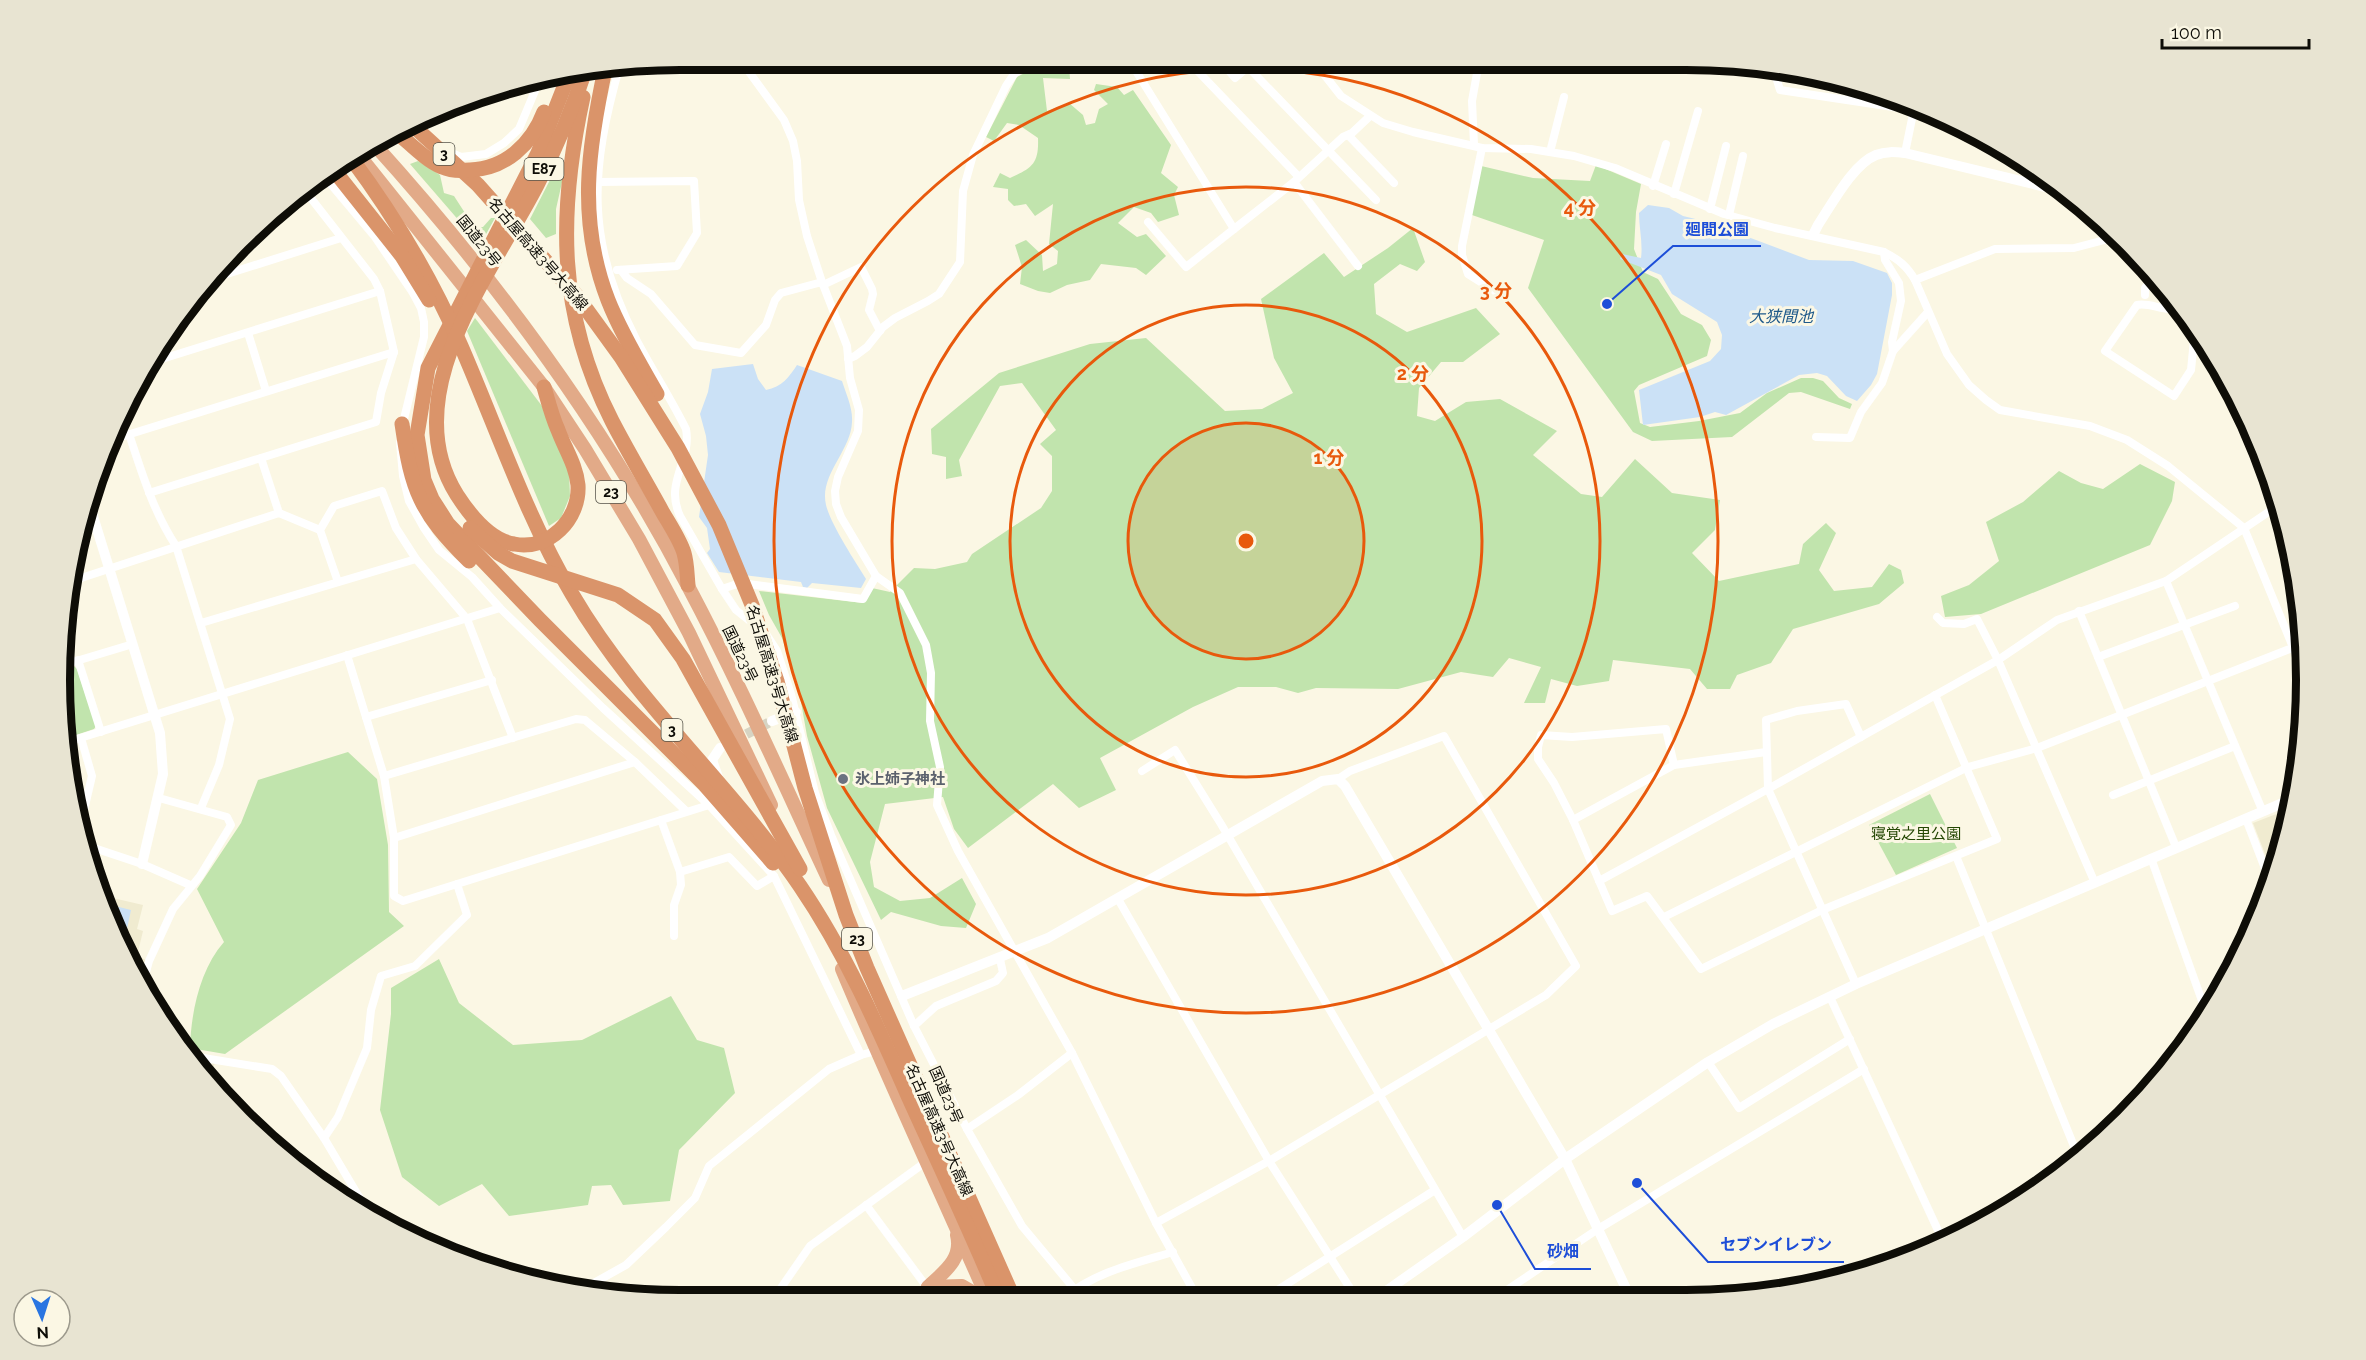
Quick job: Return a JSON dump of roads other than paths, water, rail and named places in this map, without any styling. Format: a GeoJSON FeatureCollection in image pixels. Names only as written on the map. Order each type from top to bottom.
{"type":"FeatureCollection","features":[{"type":"Feature","properties":{"kind":"highway"},"geometry":{"type":"LineString","coordinates":[[604,76],[591,140],[588,174],[587,206],[596,262],[608,300],[624,335],[677,431],[719,525]]}},
{"type":"Feature","properties":{"kind":"highway"},"geometry":{"type":"LineString","coordinates":[[586,78],[568,186],[567,265],[573,311],[591,375],[612,421],[684,552],[688,585]]}},
{"type":"Feature","properties":{"kind":"highway","name":"E87"},"geometry":{"type":"LineString","coordinates":[[489,260],[537,184],[584,79]]}},
{"type":"Feature","properties":{"kind":"highway","name":"E87"},"geometry":{"type":"LineString","coordinates":[[489,260],[538,153],[566,81]]}},
{"type":"Feature","properties":{"kind":"highway"},"geometry":{"type":"LineString","coordinates":[[403,137],[442,167],[458,171],[495,167],[525,144],[539,126],[558,83]]}},
{"type":"Feature","properties":{"kind":"highway"},"geometry":{"type":"LineString","coordinates":[[425,127],[462,162],[478,185]]}},
{"type":"Feature","properties":{"kind":"highway","name":"名古屋高速3号大高線"},"geometry":{"type":"LineString","coordinates":[[417,130],[478,185],[576,295],[621,357],[669,432],[719,525],[766,643],[805,788],[846,915],[867,968],[1010,1290]]}},
{"type":"Feature","properties":{"kind":"highway","name":"国道23号"},"geometry":{"type":"LineString","coordinates":[[379,150],[442,221],[492,283],[552,364],[627,480],[688,585],[869,964],[1015,1290]]}},
{"type":"Feature","properties":{"kind":"highway","name":"23"},"geometry":{"type":"LineString","coordinates":[[363,160],[544,387],[585,449],[639,539],[732,718],[800,868],[876,1051],[984,1290]]}},
{"type":"Feature","properties":{"kind":"highway","name":"名古屋高速3号大高線"},"geometry":{"type":"LineString","coordinates":[[355,164],[395,219],[446,312],[519,486],[570,591],[605,647],[654,710],[729,793],[801,887],[838,947],[857,984],[994,1290]]}},
{"type":"Feature","properties":{"kind":"highway"},"geometry":{"type":"LineString","coordinates":[[338,175],[402,256],[479,389]]}},
{"type":"Feature","properties":{"kind":"highway"},"geometry":{"type":"LineString","coordinates":[[489,260],[428,368],[419,416],[418,443],[424,480],[432,499],[448,524],[536,622]]}},
{"type":"Feature","properties":{"kind":"highway"},"geometry":{"type":"LineString","coordinates":[[463,309],[440,386],[436,416],[438,450],[450,483],[465,507],[488,532],[513,544],[539,543],[553,536],[563,529],[576,503],[578,486],[575,471],[544,387]]}},
{"type":"Feature","properties":{"kind":"highway"},"geometry":{"type":"LineString","coordinates":[[441,342],[427,413],[429,447],[444,492],[461,518],[485,543],[512,561],[618,595],[655,620],[682,659],[800,868]]}},
{"type":"Feature","properties":{"kind":"highway"},"geometry":{"type":"LineString","coordinates":[[402,424],[412,481],[422,505],[447,538],[705,785],[775,866],[801,887]]}},
{"type":"Feature","properties":{"kind":"highway"},"geometry":{"type":"LineString","coordinates":[[932,1290],[957,1257],[959,1243],[952,1217]]}},
{"type":"Feature","properties":{"kind":"highway"},"geometry":{"type":"LineString","coordinates":[[941,1290],[962,1286],[968,1290]]}},
{"type":"Feature","properties":{"kind":"street"},"geometry":{"type":"LineString","coordinates":[[748,70],[784,120],[793,141],[797,161],[799,200],[807,236],[822,284],[848,346],[850,378],[859,410],[858,431],[838,477],[835,491],[836,504],[841,517],[876,576],[900,593],[926,645],[931,673],[930,721],[940,767],[937,805],[958,851],[1072,1053],[1156,1223],[1193,1290]]}},
{"type":"Feature","properties":{"kind":"street"},"geometry":{"type":"LineString","coordinates":[[848,359],[867,347],[895,318],[939,294],[960,262],[963,190],[973,155],[1006,86],[1014,74],[1020,70]]}},
{"type":"Feature","properties":{"kind":"street"},"geometry":{"type":"LineString","coordinates":[[1135,70],[1234,229]]}},
{"type":"Feature","properties":{"kind":"street"},"geometry":{"type":"LineString","coordinates":[[1196,70],[1296,179],[1358,266]]}},
{"type":"Feature","properties":{"kind":"street"},"geometry":{"type":"LineString","coordinates":[[1228,70],[1235,78],[1244,70]]}},
{"type":"Feature","properties":{"kind":"street"},"geometry":{"type":"LineString","coordinates":[[1251,70],[1376,200]]}},
{"type":"Feature","properties":{"kind":"street"},"geometry":{"type":"LineString","coordinates":[[1321,70],[1341,96],[1383,123],[1478,146],[1531,149],[1574,156],[1615,168],[1653,186],[1729,216],[1884,252],[1897,259],[1909,270],[1915,280],[1947,354],[1969,385],[1986,400],[2000,410],[2090,426],[2127,440],[2168,466],[2244,528],[2295,651]]}},
{"type":"Feature","properties":{"kind":"street"},"geometry":{"type":"LineString","coordinates":[[1478,70],[1472,100],[1472,137],[1478,146],[1462,255],[1468,274],[1495,291]]}},
{"type":"Feature","properties":{"kind":"street"},"geometry":{"type":"LineString","coordinates":[[618,74],[604,128],[596,182],[599,230],[607,271],[636,339],[686,429],[688,442],[675,481],[674,504],[722,589],[736,609],[770,637],[777,651],[796,712],[815,794],[914,1026],[967,1129],[1022,1226],[1076,1288]]}},
{"type":"Feature","properties":{"kind":"street"},"geometry":{"type":"LineString","coordinates":[[1776,78],[1780,90],[1892,107]]}},
{"type":"Feature","properties":{"kind":"street"},"geometry":{"type":"LineString","coordinates":[[417,130],[439,148],[461,157],[486,154],[504,143],[519,129],[536,88]]}},
{"type":"Feature","properties":{"kind":"street"},"geometry":{"type":"LineString","coordinates":[[1550,152],[1564,97]]}},
{"type":"Feature","properties":{"kind":"street"},"geometry":{"type":"LineString","coordinates":[[1674,194],[1698,111]]}},
{"type":"Feature","properties":{"kind":"street"},"geometry":{"type":"LineString","coordinates":[[1905,153],[1913,115]]}},
{"type":"Feature","properties":{"kind":"street"},"geometry":{"type":"LineString","coordinates":[[1148,222],[1186,267],[1370,116]]}},
{"type":"Feature","properties":{"kind":"street"},"geometry":{"type":"LineString","coordinates":[[1348,135],[1394,183]]}},
{"type":"Feature","properties":{"kind":"street"},"geometry":{"type":"LineString","coordinates":[[1653,186],[1666,144]]}},
{"type":"Feature","properties":{"kind":"street"},"geometry":{"type":"LineString","coordinates":[[1710,209],[1726,146]]}},
{"type":"Feature","properties":{"kind":"street"},"geometry":{"type":"LineString","coordinates":[[1814,235],[1818,225],[1862,164],[1875,155],[1888,152],[1905,153],[2044,187]]}},
{"type":"Feature","properties":{"kind":"street"},"geometry":{"type":"LineString","coordinates":[[1729,216],[1743,156]]}},
{"type":"Feature","properties":{"kind":"street"},"geometry":{"type":"LineString","coordinates":[[596,182],[694,181],[697,233],[677,266],[607,271]]}},
{"type":"Feature","properties":{"kind":"street"},"geometry":{"type":"LineString","coordinates":[[329,182],[375,237],[421,308],[424,337],[402,424],[399,451],[409,501],[424,528],[439,550],[472,577],[500,608],[603,708],[709,805],[774,876],[861,1055]]}},
{"type":"Feature","properties":{"kind":"street"},"geometry":{"type":"LineString","coordinates":[[148,493],[376,422],[381,393],[394,352],[380,291],[374,279],[309,196]]}},
{"type":"Feature","properties":{"kind":"street"},"geometry":{"type":"LineString","coordinates":[[225,275],[341,238]]}},
{"type":"Feature","properties":{"kind":"street"},"geometry":{"type":"LineString","coordinates":[[1915,280],[1995,249],[2074,248],[2107,239]]}},
{"type":"Feature","properties":{"kind":"street"},"geometry":{"type":"LineString","coordinates":[[1884,252],[1885,260],[1899,284],[1900,301],[1892,342],[1893,351]]}},
{"type":"Feature","properties":{"kind":"street"},"geometry":{"type":"LineString","coordinates":[[621,270],[627,278],[651,294],[695,345],[741,353],[766,325],[775,300],[781,293],[822,284],[861,267],[873,294],[869,310],[880,331]]}},
{"type":"Feature","properties":{"kind":"street"},"geometry":{"type":"LineString","coordinates":[[2145,295],[2145,288],[2149,284]]}},
{"type":"Feature","properties":{"kind":"street"},"geometry":{"type":"LineString","coordinates":[[162,359],[380,291]]}},
{"type":"Feature","properties":{"kind":"street"},"geometry":{"type":"LineString","coordinates":[[2171,310],[2137,305],[2105,351],[2174,396],[2191,370],[2194,342]]}},
{"type":"Feature","properties":{"kind":"street"},"geometry":{"type":"LineString","coordinates":[[1816,437],[1850,438],[1862,412],[1882,383],[1893,351],[1928,312]]}},
{"type":"Feature","properties":{"kind":"street"},"geometry":{"type":"LineString","coordinates":[[248,333],[266,391]]}},
{"type":"Feature","properties":{"kind":"street"},"geometry":{"type":"LineString","coordinates":[[122,436],[394,352]]}},
{"type":"Feature","properties":{"kind":"street"},"geometry":{"type":"LineString","coordinates":[[129,434],[148,493],[163,526],[176,546],[230,719],[219,765],[201,808]]}},
{"type":"Feature","properties":{"kind":"street"},"geometry":{"type":"LineString","coordinates":[[261,458],[279,513]]}},
{"type":"Feature","properties":{"kind":"street"},"geometry":{"type":"LineString","coordinates":[[320,530],[334,506],[382,491],[396,528],[416,559],[467,619],[513,738]]}},
{"type":"Feature","properties":{"kind":"street"},"geometry":{"type":"LineString","coordinates":[[1599,881],[1998,660],[2057,620],[2166,581],[2271,510]]}},
{"type":"Feature","properties":{"kind":"street"},"geometry":{"type":"LineString","coordinates":[[79,578],[279,513],[320,530],[338,582]]}},
{"type":"Feature","properties":{"kind":"street"},"geometry":{"type":"LineString","coordinates":[[93,516],[160,733],[163,774],[142,864]]}},
{"type":"Feature","properties":{"kind":"street"},"geometry":{"type":"LineString","coordinates":[[201,623],[416,559]]}},
{"type":"Feature","properties":{"kind":"street"},"geometry":{"type":"LineString","coordinates":[[722,589],[740,583],[863,599],[876,576]]}},
{"type":"Feature","properties":{"kind":"street"},"geometry":{"type":"LineString","coordinates":[[2166,581],[2263,812]]}},
{"type":"Feature","properties":{"kind":"street"},"geometry":{"type":"LineString","coordinates":[[2098,657],[2235,606]]}},
{"type":"Feature","properties":{"kind":"street"},"geometry":{"type":"LineString","coordinates":[[74,740],[500,608]]}},
{"type":"Feature","properties":{"kind":"street"},"geometry":{"type":"LineString","coordinates":[[2079,611],[2176,848]]}},
{"type":"Feature","properties":{"kind":"street"},"geometry":{"type":"LineString","coordinates":[[1937,617],[1943,623],[1964,624],[1977,619],[1998,660],[2095,883]]}},
{"type":"Feature","properties":{"kind":"street"},"geometry":{"type":"LineString","coordinates":[[71,662],[133,644]]}},
{"type":"Feature","properties":{"kind":"street"},"geometry":{"type":"LineString","coordinates":[[1664,917],[1968,767],[2037,748],[2293,648]]}},
{"type":"Feature","properties":{"kind":"street"},"geometry":{"type":"LineString","coordinates":[[347,655],[384,776],[394,838],[394,896],[403,901],[727,800],[712,760],[720,748]]}},
{"type":"Feature","properties":{"kind":"street"},"geometry":{"type":"LineString","coordinates":[[78,660],[101,732]]}},
{"type":"Feature","properties":{"kind":"street"},"geometry":{"type":"LineString","coordinates":[[366,717],[492,680]]}},
{"type":"Feature","properties":{"kind":"street"},"geometry":{"type":"LineString","coordinates":[[1674,765],[1666,729],[1572,737],[1541,735],[1538,747],[1538,759],[1554,783],[1573,820],[1612,911],[1647,896],[1701,969],[1822,910],[1997,839],[1968,767],[1935,695]]}},
{"type":"Feature","properties":{"kind":"street"},"geometry":{"type":"LineString","coordinates":[[1856,984],[1768,789],[1766,720],[1797,711],[1846,704],[1861,737]]}},
{"type":"Feature","properties":{"kind":"street"},"geometry":{"type":"LineString","coordinates":[[772,721],[796,712]]}},
{"type":"Feature","properties":{"kind":"street"},"geometry":{"type":"LineString","coordinates":[[384,776],[576,719],[585,720],[635,762],[686,811]]}},
{"type":"Feature","properties":{"kind":"street"},"geometry":{"type":"LineString","coordinates":[[902,996],[1048,938],[1322,781],[1338,778],[1350,771],[1444,736],[1576,966],[1546,995],[1269,1161],[1156,1223]]}},
{"type":"Feature","properties":{"kind":"street"},"geometry":{"type":"LineString","coordinates":[[81,738],[92,776],[84,809]]}},
{"type":"Feature","properties":{"kind":"street"},"geometry":{"type":"LineString","coordinates":[[2113,795],[2235,746]]}},
{"type":"Feature","properties":{"kind":"street"},"geometry":{"type":"LineString","coordinates":[[1142,771],[1175,750],[1228,836],[1463,1237]]}},
{"type":"Feature","properties":{"kind":"street"},"geometry":{"type":"LineString","coordinates":[[1573,820],[1674,765],[1766,752]]}},
{"type":"Feature","properties":{"kind":"street"},"geometry":{"type":"LineString","coordinates":[[394,838],[635,762]]}},
{"type":"Feature","properties":{"kind":"street"},"geometry":{"type":"LineString","coordinates":[[1338,778],[1345,786],[1566,1159],[1627,1290]]}},
{"type":"Feature","properties":{"kind":"street"},"geometry":{"type":"LineString","coordinates":[[146,973],[173,909],[190,885],[200,876],[231,825],[227,817],[159,798]]}},
{"type":"Feature","properties":{"kind":"street"},"geometry":{"type":"LineString","coordinates":[[1388,1290],[1463,1237],[1566,1159],[1708,1062],[1773,1024],[1856,984],[2283,803]]}},
{"type":"Feature","properties":{"kind":"street"},"geometry":{"type":"LineString","coordinates":[[2246,819],[2265,869]]}},
{"type":"Feature","properties":{"kind":"street"},"geometry":{"type":"LineString","coordinates":[[661,820],[680,872],[681,885],[674,905],[674,936]]}},
{"type":"Feature","properties":{"kind":"street"},"geometry":{"type":"LineString","coordinates":[[94,848],[142,864],[190,885]]}},
{"type":"Feature","properties":{"kind":"street"},"geometry":{"type":"LineString","coordinates":[[1956,856],[2075,1149]]}},
{"type":"Feature","properties":{"kind":"street"},"geometry":{"type":"LineString","coordinates":[[680,872],[729,857],[757,886],[774,876]]}},
{"type":"Feature","properties":{"kind":"street"},"geometry":{"type":"LineString","coordinates":[[2151,858],[2203,1003]]}},
{"type":"Feature","properties":{"kind":"street"},"geometry":{"type":"LineString","coordinates":[[324,1138],[338,1116],[367,1048],[371,1010],[381,976],[415,966],[467,915],[457,884]]}},
{"type":"Feature","properties":{"kind":"street"},"geometry":{"type":"LineString","coordinates":[[1118,899],[1269,1161],[1351,1290]]}},
{"type":"Feature","properties":{"kind":"street"},"geometry":{"type":"LineString","coordinates":[[914,1026],[936,1006],[996,981],[1003,973],[1000,959]]}},
{"type":"Feature","properties":{"kind":"street"},"geometry":{"type":"LineString","coordinates":[[1830,997],[1940,1234]]}},
{"type":"Feature","properties":{"kind":"street"},"geometry":{"type":"LineString","coordinates":[[1708,1062],[1739,1108],[1850,1039]]}},
{"type":"Feature","properties":{"kind":"street"},"geometry":{"type":"LineString","coordinates":[[594,1283],[627,1265],[695,1198],[709,1166],[829,1070],[861,1055],[876,1051]]}},
{"type":"Feature","properties":{"kind":"street"},"geometry":{"type":"LineString","coordinates":[[967,1129],[1018,1095],[1072,1053]]}},
{"type":"Feature","properties":{"kind":"street"},"geometry":{"type":"LineString","coordinates":[[202,1058],[272,1069],[281,1076],[324,1138],[360,1199]]}},
{"type":"Feature","properties":{"kind":"street"},"geometry":{"type":"LineString","coordinates":[[1507,1290],[1598,1229],[1864,1069]]}},
{"type":"Feature","properties":{"kind":"street"},"geometry":{"type":"LineString","coordinates":[[780,1290],[810,1246],[927,1161]]}},
{"type":"Feature","properties":{"kind":"street"},"geometry":{"type":"LineString","coordinates":[[1277,1290],[1435,1190]]}},
{"type":"Feature","properties":{"kind":"street"},"geometry":{"type":"LineString","coordinates":[[866,1205],[930,1290]]}},
{"type":"Feature","properties":{"kind":"street"},"geometry":{"type":"LineString","coordinates":[[1074,1290],[1110,1271],[1173,1252]]}},
{"type":"Feature","properties":{"kind":"water","name":"大狭間池"},"geometry":{"type":"Polygon","coordinates":[[[1648,205],[1669,208],[1683,216],[1708,222],[1809,260],[1853,261],[1887,273],[1892,283],[1892,295],[1877,374],[1871,385],[1857,401],[1846,396],[1827,376],[1817,373],[1799,375],[1726,415],[1715,412],[1700,417],[1643,425],[1639,390],[1710,361],[1721,349],[1722,335],[1717,322],[1672,294],[1661,275],[1620,259],[1622,254],[1641,258],[1639,213],[1648,205]]]}},
{"type":"Feature","properties":{"kind":"water"},"geometry":{"type":"Polygon","coordinates":[[[753,364],[758,379],[766,390],[781,384],[797,365],[842,381],[850,406],[852,422],[847,443],[827,483],[826,505],[838,532],[866,579],[861,588],[812,583],[807,588],[803,587],[801,582],[719,572],[707,553],[710,549],[707,528],[699,517],[708,455],[700,414],[708,392],[712,369],[753,364]]]}},
{"type":"Feature","properties":{"kind":"water"},"geometry":{"type":"Polygon","coordinates":[[[114,906],[131,910],[127,929],[124,928],[114,906]]]}},
{"type":"Feature","properties":{"kind":"tunnel"},"geometry":{"type":"LineString","coordinates":[[733,741],[772,721]]}},
{"type":"Feature","properties":{"kind":"place","name":"廻間公園"},"geometry":{"type":"Point","coordinates":[1607,304]}},
{"type":"Feature","properties":{"kind":"place","name":"氷上姉子神社"},"geometry":{"type":"Point","coordinates":[843,779]}},
{"type":"Feature","properties":{"kind":"place","name":"セブンイレブン"},"geometry":{"type":"Point","coordinates":[1637,1183]}},
{"type":"Feature","properties":{"kind":"place","name":"砂畑"},"geometry":{"type":"Point","coordinates":[1497,1205]}},
{"type":"Feature","properties":{"kind":"park label","name":"寝覚之里公園"},"geometry":{"type":"Point","coordinates":[1916,834]}}]}
